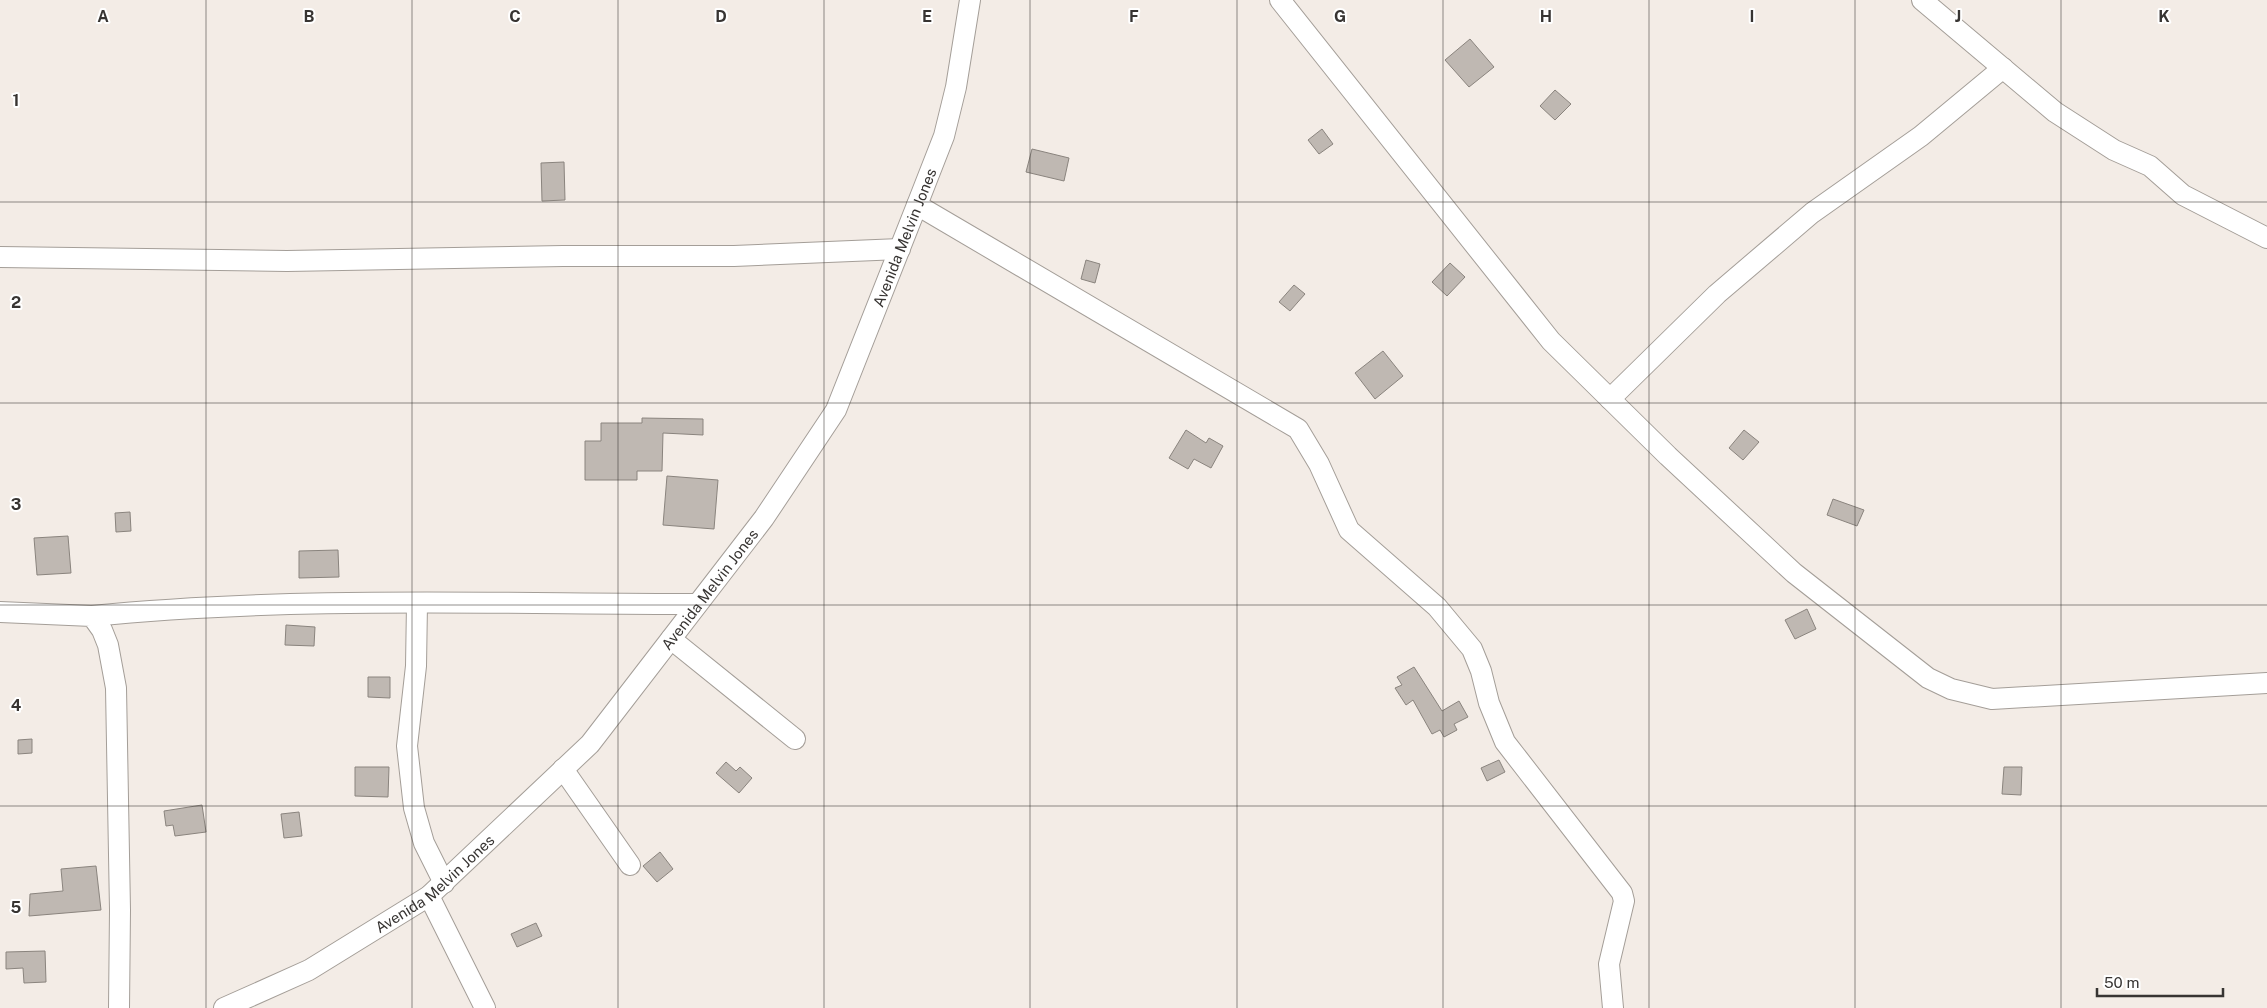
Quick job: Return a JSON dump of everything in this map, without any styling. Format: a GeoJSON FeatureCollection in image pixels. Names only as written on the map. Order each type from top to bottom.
{"type":"FeatureCollection","features":[{"type":"Feature","properties":{"kind":"street","name":"Avenida Melvin Jones"},"geometry":{"type":"LineString","coordinates":[[224,1008],[309,970],[429,896],[444,883],[590,744],[764,518],[836,410],[944,136],[960,68],[970,0]]}},
{"type":"Feature","properties":{"kind":"street"},"geometry":{"type":"LineString","coordinates":[[1280,0],[1551,341],[1668,456],[1794,573],[1928,678],[1951,689],[1992,699],[2267,683]]}},
{"type":"Feature","properties":{"kind":"street"},"geometry":{"type":"LineString","coordinates":[[1922,0],[2056,112],[2114,150],[2150,166],[2183,195],[2267,238]]}},
{"type":"Feature","properties":{"kind":"street"},"geometry":{"type":"LineString","coordinates":[[1610,399],[1717,294],[1812,212],[1921,136],[2003,68]]}},
{"type":"Feature","properties":{"kind":"street"},"geometry":{"type":"LineString","coordinates":[[917,205],[1298,429],[1319,464],[1349,530],[1437,607],[1472,649],[1481,671],[1489,703],[1505,742],[1622,893],[1624,901],[1609,964],[1613,1008]]}},
{"type":"Feature","properties":{"kind":"street"},"geometry":{"type":"LineString","coordinates":[[0,257],[287,261],[572,256],[734,256],[900,249]]}},
{"type":"Feature","properties":{"kind":"street"},"geometry":{"type":"LineString","coordinates":[[0,612],[92,616],[292,604],[697,604]]}},
{"type":"Feature","properties":{"kind":"street"},"geometry":{"type":"LineString","coordinates":[[417,604],[416,666],[407,746],[414,808],[422,835],[444,883]]}},
{"type":"Feature","properties":{"kind":"street"},"geometry":{"type":"LineString","coordinates":[[92,616],[102,630],[108,645],[116,688],[120,882],[119,1008]]}},
{"type":"Feature","properties":{"kind":"street"},"geometry":{"type":"LineString","coordinates":[[671,639],[795,739]]}},
{"type":"Feature","properties":{"kind":"street"},"geometry":{"type":"LineString","coordinates":[[563,769],[630,866]]}},
{"type":"Feature","properties":{"kind":"street"},"geometry":{"type":"LineString","coordinates":[[429,896],[485,1008]]}},
{"type":"Feature","properties":{"kind":"building"},"geometry":{"type":"Polygon","coordinates":[[[1470,39],[1494,67],[1469,87],[1445,60],[1470,39]]]}},
{"type":"Feature","properties":{"kind":"building"},"geometry":{"type":"Polygon","coordinates":[[[1555,90],[1571,104],[1555,120],[1540,106],[1555,90]]]}},
{"type":"Feature","properties":{"kind":"building"},"geometry":{"type":"Polygon","coordinates":[[[1322,129],[1333,144],[1319,154],[1308,140],[1322,129]]]}},
{"type":"Feature","properties":{"kind":"building"},"geometry":{"type":"Polygon","coordinates":[[[1032,149],[1069,158],[1064,181],[1026,172],[1032,149]]]}},
{"type":"Feature","properties":{"kind":"building"},"geometry":{"type":"Polygon","coordinates":[[[564,162],[565,200],[542,201],[541,163],[564,162]]]}},
{"type":"Feature","properties":{"kind":"building"},"geometry":{"type":"Polygon","coordinates":[[[1086,260],[1100,264],[1095,283],[1081,279],[1086,260]]]}},
{"type":"Feature","properties":{"kind":"building"},"geometry":{"type":"Polygon","coordinates":[[[1450,263],[1465,277],[1447,296],[1432,282],[1450,263]]]}},
{"type":"Feature","properties":{"kind":"building"},"geometry":{"type":"Polygon","coordinates":[[[1294,285],[1305,294],[1290,311],[1279,302],[1294,285]]]}},
{"type":"Feature","properties":{"kind":"building"},"geometry":{"type":"Polygon","coordinates":[[[1383,351],[1403,376],[1375,399],[1355,373],[1383,351]]]}},
{"type":"Feature","properties":{"kind":"building"},"geometry":{"type":"Polygon","coordinates":[[[642,418],[703,419],[703,435],[663,433],[662,471],[637,471],[637,480],[585,480],[585,441],[601,441],[601,423],[642,423],[642,418]]]}},
{"type":"Feature","properties":{"kind":"building"},"geometry":{"type":"Polygon","coordinates":[[[1186,430],[1206,443],[1209,438],[1223,446],[1211,468],[1194,459],[1188,469],[1169,458],[1186,430]]]}},
{"type":"Feature","properties":{"kind":"building"},"geometry":{"type":"Polygon","coordinates":[[[1744,430],[1759,442],[1743,460],[1729,448],[1744,430]]]}},
{"type":"Feature","properties":{"kind":"building"},"geometry":{"type":"Polygon","coordinates":[[[667,476],[718,480],[714,529],[663,525],[667,476]]]}},
{"type":"Feature","properties":{"kind":"building"},"geometry":{"type":"Polygon","coordinates":[[[1833,499],[1864,510],[1857,526],[1827,515],[1833,499]]]}},
{"type":"Feature","properties":{"kind":"building"},"geometry":{"type":"Polygon","coordinates":[[[130,512],[131,531],[116,532],[115,513],[130,512]]]}},
{"type":"Feature","properties":{"kind":"building"},"geometry":{"type":"Polygon","coordinates":[[[68,536],[71,573],[37,575],[34,538],[68,536]]]}},
{"type":"Feature","properties":{"kind":"building"},"geometry":{"type":"Polygon","coordinates":[[[338,550],[339,577],[299,578],[299,551],[338,550]]]}},
{"type":"Feature","properties":{"kind":"building"},"geometry":{"type":"Polygon","coordinates":[[[1807,609],[1816,629],[1795,639],[1785,620],[1807,609]]]}},
{"type":"Feature","properties":{"kind":"building"},"geometry":{"type":"Polygon","coordinates":[[[286,625],[315,627],[314,646],[285,645],[286,625]]]}},
{"type":"Feature","properties":{"kind":"building"},"geometry":{"type":"Polygon","coordinates":[[[1414,667],[1442,711],[1459,701],[1468,717],[1454,724],[1457,730],[1444,737],[1440,730],[1432,734],[1413,700],[1406,705],[1395,688],[1402,685],[1397,677],[1414,667]]]}},
{"type":"Feature","properties":{"kind":"building"},"geometry":{"type":"Polygon","coordinates":[[[368,677],[390,677],[390,698],[368,697],[368,677]]]}},
{"type":"Feature","properties":{"kind":"building"},"geometry":{"type":"Polygon","coordinates":[[[32,739],[32,753],[18,754],[18,740],[32,739]]]}},
{"type":"Feature","properties":{"kind":"building"},"geometry":{"type":"Polygon","coordinates":[[[1499,760],[1505,772],[1487,781],[1481,768],[1499,760]]]}},
{"type":"Feature","properties":{"kind":"building"},"geometry":{"type":"Polygon","coordinates":[[[726,762],[736,771],[740,767],[752,778],[739,793],[716,773],[726,762]]]}},
{"type":"Feature","properties":{"kind":"building"},"geometry":{"type":"Polygon","coordinates":[[[355,767],[389,767],[388,797],[355,796],[355,767]]]}},
{"type":"Feature","properties":{"kind":"building"},"geometry":{"type":"Polygon","coordinates":[[[2004,767],[2022,767],[2021,795],[2002,794],[2004,767]]]}},
{"type":"Feature","properties":{"kind":"building"},"geometry":{"type":"Polygon","coordinates":[[[202,805],[206,832],[175,836],[173,825],[166,826],[164,811],[202,805]]]}},
{"type":"Feature","properties":{"kind":"building"},"geometry":{"type":"Polygon","coordinates":[[[299,812],[302,836],[284,838],[281,814],[299,812]]]}},
{"type":"Feature","properties":{"kind":"building"},"geometry":{"type":"Polygon","coordinates":[[[660,852],[673,869],[657,882],[643,866],[660,852]]]}},
{"type":"Feature","properties":{"kind":"building"},"geometry":{"type":"Polygon","coordinates":[[[96,866],[101,910],[29,916],[30,894],[63,891],[61,869],[96,866]]]}},
{"type":"Feature","properties":{"kind":"building"},"geometry":{"type":"Polygon","coordinates":[[[536,923],[542,936],[517,947],[511,934],[536,923]]]}},
{"type":"Feature","properties":{"kind":"building"},"geometry":{"type":"Polygon","coordinates":[[[45,951],[46,982],[24,983],[23,968],[6,969],[6,952],[45,951]]]}}]}
